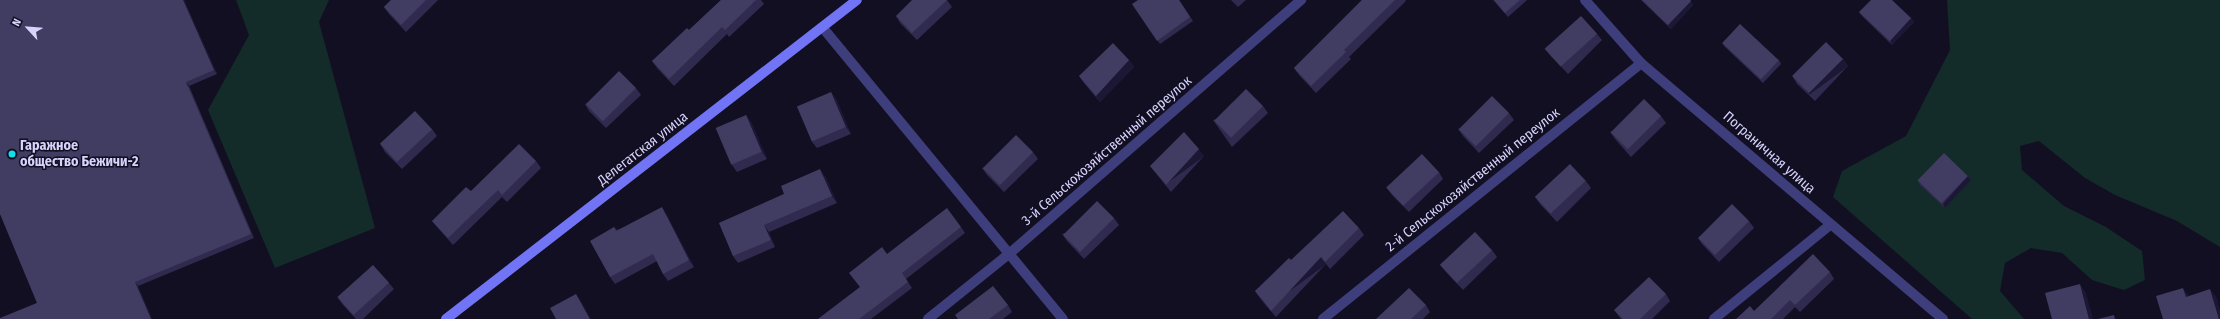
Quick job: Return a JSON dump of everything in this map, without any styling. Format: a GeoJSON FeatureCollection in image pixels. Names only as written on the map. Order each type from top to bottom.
{"type":"FeatureCollection","features":[{"type":"Feature","properties":{"kind":"street","name":"Делегатская улица"},"geometry":{"type":"LineString","coordinates":[[446,319],[823,28],[857,0]]}},
{"type":"Feature","properties":{"kind":"street","name":"3-й Сельскохозяйственный переулок"},"geometry":{"type":"LineString","coordinates":[[928,319],[1010,253],[1301,0]]}},
{"type":"Feature","properties":{"kind":"street","name":"Пограничная улица"},"geometry":{"type":"LineString","coordinates":[[1586,0],[1641,63],[1830,225],[1943,319]]}},
{"type":"Feature","properties":{"kind":"street"},"geometry":{"type":"LineString","coordinates":[[823,28],[1063,319]]}},
{"type":"Feature","properties":{"kind":"street","name":"2-й Сельскохозяйственный переулок"},"geometry":{"type":"LineString","coordinates":[[1323,319],[1641,63]]}},
{"type":"Feature","properties":{"kind":"street"},"geometry":{"type":"LineString","coordinates":[[1714,319],[1830,225]]}},
{"type":"Feature","properties":{"kind":"green space"},"geometry":{"type":"Polygon","coordinates":[[[236,0],[329,0],[319,22],[375,228],[275,268],[208,110],[249,35],[236,0]]]}},
{"type":"Feature","properties":{"kind":"green space"},"geometry":{"type":"Polygon","coordinates":[[[1947,0],[2220,0],[2220,247],[2177,221],[2115,195],[2085,178],[2039,141],[2020,146],[2022,170],[2064,206],[2106,227],[2142,251],[2145,280],[2124,290],[2092,280],[2062,253],[2031,248],[2005,263],[2000,291],[2024,319],[1972,319],[1833,197],[1842,171],[1906,136],[1950,50],[1947,0]]]}},
{"type":"Feature","properties":{"kind":"building"},"geometry":{"type":"Polygon","coordinates":[[[0,0],[183,0],[214,70],[186,82],[251,234],[135,282],[151,319],[0,319],[37,303],[0,214],[0,0]]]}},
{"type":"Feature","properties":{"kind":"building"},"geometry":{"type":"Polygon","coordinates":[[[391,0],[426,0],[401,25],[384,7],[391,0]]]}},
{"type":"Feature","properties":{"kind":"building"},"geometry":{"type":"Polygon","coordinates":[[[721,0],[756,0],[725,30],[722,27],[669,79],[652,61],[687,28],[689,30],[721,0]]]}},
{"type":"Feature","properties":{"kind":"building"},"geometry":{"type":"Polygon","coordinates":[[[912,0],[947,0],[912,33],[896,16],[912,0]]]}},
{"type":"Feature","properties":{"kind":"building"},"geometry":{"type":"Polygon","coordinates":[[[1138,0],[1179,0],[1190,17],[1157,41],[1132,4],[1138,0]]]}},
{"type":"Feature","properties":{"kind":"building"},"geometry":{"type":"Polygon","coordinates":[[[1362,0],[1395,0],[1344,50],[1346,52],[1311,86],[1294,68],[1362,0]]]}},
{"type":"Feature","properties":{"kind":"building"},"geometry":{"type":"Polygon","coordinates":[[[1494,0],[1520,0],[1505,13],[1494,0]]]}},
{"type":"Feature","properties":{"kind":"building"},"geometry":{"type":"Polygon","coordinates":[[[1642,0],[1690,0],[1691,1],[1668,25],[1642,0]]]}},
{"type":"Feature","properties":{"kind":"building"},"geometry":{"type":"Polygon","coordinates":[[[1871,0],[1892,0],[1911,18],[1890,41],[1859,12],[1871,0]]]}},
{"type":"Feature","properties":{"kind":"building"},"geometry":{"type":"Polygon","coordinates":[[[1581,16],[1597,34],[1561,67],[1545,49],[1581,16]]]}},
{"type":"Feature","properties":{"kind":"building"},"geometry":{"type":"Polygon","coordinates":[[[1740,24],[1779,60],[1761,79],[1722,43],[1740,24]]]}},
{"type":"Feature","properties":{"kind":"building"},"geometry":{"type":"Polygon","coordinates":[[[1826,42],[1843,59],[1809,93],[1792,76],[1826,42]]]}},
{"type":"Feature","properties":{"kind":"building"},"geometry":{"type":"Polygon","coordinates":[[[1113,43],[1129,60],[1096,96],[1079,76],[1113,43]]]}},
{"type":"Feature","properties":{"kind":"building"},"geometry":{"type":"Polygon","coordinates":[[[619,71],[636,88],[603,121],[586,104],[619,71]]]}},
{"type":"Feature","properties":{"kind":"building"},"geometry":{"type":"Polygon","coordinates":[[[1246,89],[1263,106],[1231,138],[1214,121],[1246,89]]]}},
{"type":"Feature","properties":{"kind":"building"},"geometry":{"type":"Polygon","coordinates":[[[831,92],[846,127],[812,141],[797,106],[831,92]]]}},
{"type":"Feature","properties":{"kind":"building"},"geometry":{"type":"Polygon","coordinates":[[[1492,96],[1509,113],[1476,146],[1459,129],[1492,96]]]}},
{"type":"Feature","properties":{"kind":"building"},"geometry":{"type":"Polygon","coordinates":[[[1644,99],[1661,116],[1628,149],[1611,132],[1644,99]]]}},
{"type":"Feature","properties":{"kind":"building"},"geometry":{"type":"Polygon","coordinates":[[[415,111],[432,129],[397,162],[380,144],[415,111]]]}},
{"type":"Feature","properties":{"kind":"building"},"geometry":{"type":"Polygon","coordinates":[[[746,115],[762,152],[731,165],[716,128],[746,115]]]}},
{"type":"Feature","properties":{"kind":"building"},"geometry":{"type":"Polygon","coordinates":[[[1184,132],[1199,149],[1166,185],[1150,166],[1184,132]]]}},
{"type":"Feature","properties":{"kind":"building"},"geometry":{"type":"Polygon","coordinates":[[[1016,135],[1033,152],[1000,185],[983,168],[1016,135]]]}},
{"type":"Feature","properties":{"kind":"building"},"geometry":{"type":"Polygon","coordinates":[[[519,144],[536,161],[502,195],[498,190],[448,238],[432,221],[466,187],[471,191],[519,144]]]}},
{"type":"Feature","properties":{"kind":"building"},"geometry":{"type":"Polygon","coordinates":[[[1944,153],[1968,176],[1941,203],[1918,180],[1944,153]]]}},
{"type":"Feature","properties":{"kind":"building"},"geometry":{"type":"Polygon","coordinates":[[[1422,154],[1439,172],[1403,206],[1386,187],[1422,154]]]}},
{"type":"Feature","properties":{"kind":"building"},"geometry":{"type":"Polygon","coordinates":[[[1570,164],[1586,181],[1551,214],[1535,197],[1570,164]]]}},
{"type":"Feature","properties":{"kind":"building"},"geometry":{"type":"Polygon","coordinates":[[[820,169],[832,196],[764,225],[771,240],[733,256],[719,223],[784,194],[781,186],[820,169]]]}},
{"type":"Feature","properties":{"kind":"building"},"geometry":{"type":"Polygon","coordinates":[[[1097,201],[1114,218],[1080,252],[1063,235],[1097,201]]]}},
{"type":"Feature","properties":{"kind":"building"},"geometry":{"type":"Polygon","coordinates":[[[1732,204],[1749,221],[1715,255],[1698,238],[1732,204]]]}},
{"type":"Feature","properties":{"kind":"building"},"geometry":{"type":"Polygon","coordinates":[[[662,207],[689,260],[663,274],[653,254],[610,277],[590,241],[614,227],[616,231],[662,207]]]}},
{"type":"Feature","properties":{"kind":"building"},"geometry":{"type":"Polygon","coordinates":[[[947,208],[961,227],[902,273],[908,282],[859,319],[818,319],[860,287],[849,273],[882,247],[887,254],[947,208]]]}},
{"type":"Feature","properties":{"kind":"building"},"geometry":{"type":"Polygon","coordinates":[[[1343,211],[1359,228],[1325,262],[1321,257],[1271,311],[1255,291],[1289,258],[1291,260],[1343,211]]]}},
{"type":"Feature","properties":{"kind":"building"},"geometry":{"type":"Polygon","coordinates":[[[1475,232],[1492,250],[1457,283],[1440,265],[1475,232]]]}},
{"type":"Feature","properties":{"kind":"building"},"geometry":{"type":"Polygon","coordinates":[[[1813,254],[1830,272],[1795,305],[1790,300],[1771,319],[1736,319],[1750,306],[1754,311],[1813,254]]]}},
{"type":"Feature","properties":{"kind":"building"},"geometry":{"type":"Polygon","coordinates":[[[373,265],[389,283],[353,315],[337,297],[373,265]]]}},
{"type":"Feature","properties":{"kind":"building"},"geometry":{"type":"Polygon","coordinates":[[[1649,277],[1666,294],[1640,319],[1623,319],[1614,310],[1649,277]]]}},
{"type":"Feature","properties":{"kind":"building"},"geometry":{"type":"Polygon","coordinates":[[[2080,284],[2089,319],[2052,319],[2045,293],[2080,284]]]}},
{"type":"Feature","properties":{"kind":"building"},"geometry":{"type":"Polygon","coordinates":[[[993,286],[1008,305],[989,319],[958,319],[955,315],[993,286]]]}},
{"type":"Feature","properties":{"kind":"building"},"geometry":{"type":"Polygon","coordinates":[[[1409,288],[1426,305],[1411,319],[1376,319],[1409,288]]]}},
{"type":"Feature","properties":{"kind":"building"},"geometry":{"type":"Polygon","coordinates":[[[2183,288],[2186,297],[2210,289],[2219,319],[2163,319],[2156,296],[2183,288]]]}},
{"type":"Feature","properties":{"kind":"building"},"geometry":{"type":"Polygon","coordinates":[[[576,294],[590,319],[556,319],[550,308],[576,294]]]}},
{"type":"Feature","properties":{"kind":"building"},"geometry":{"type":"Polygon","coordinates":[[[2114,315],[2115,319],[2098,319],[2114,315]]]}},
{"type":"Feature","properties":{"kind":"place","name":"Гаражное общество Бежичи-2"},"geometry":{"type":"Point","coordinates":[12,154]}}]}
